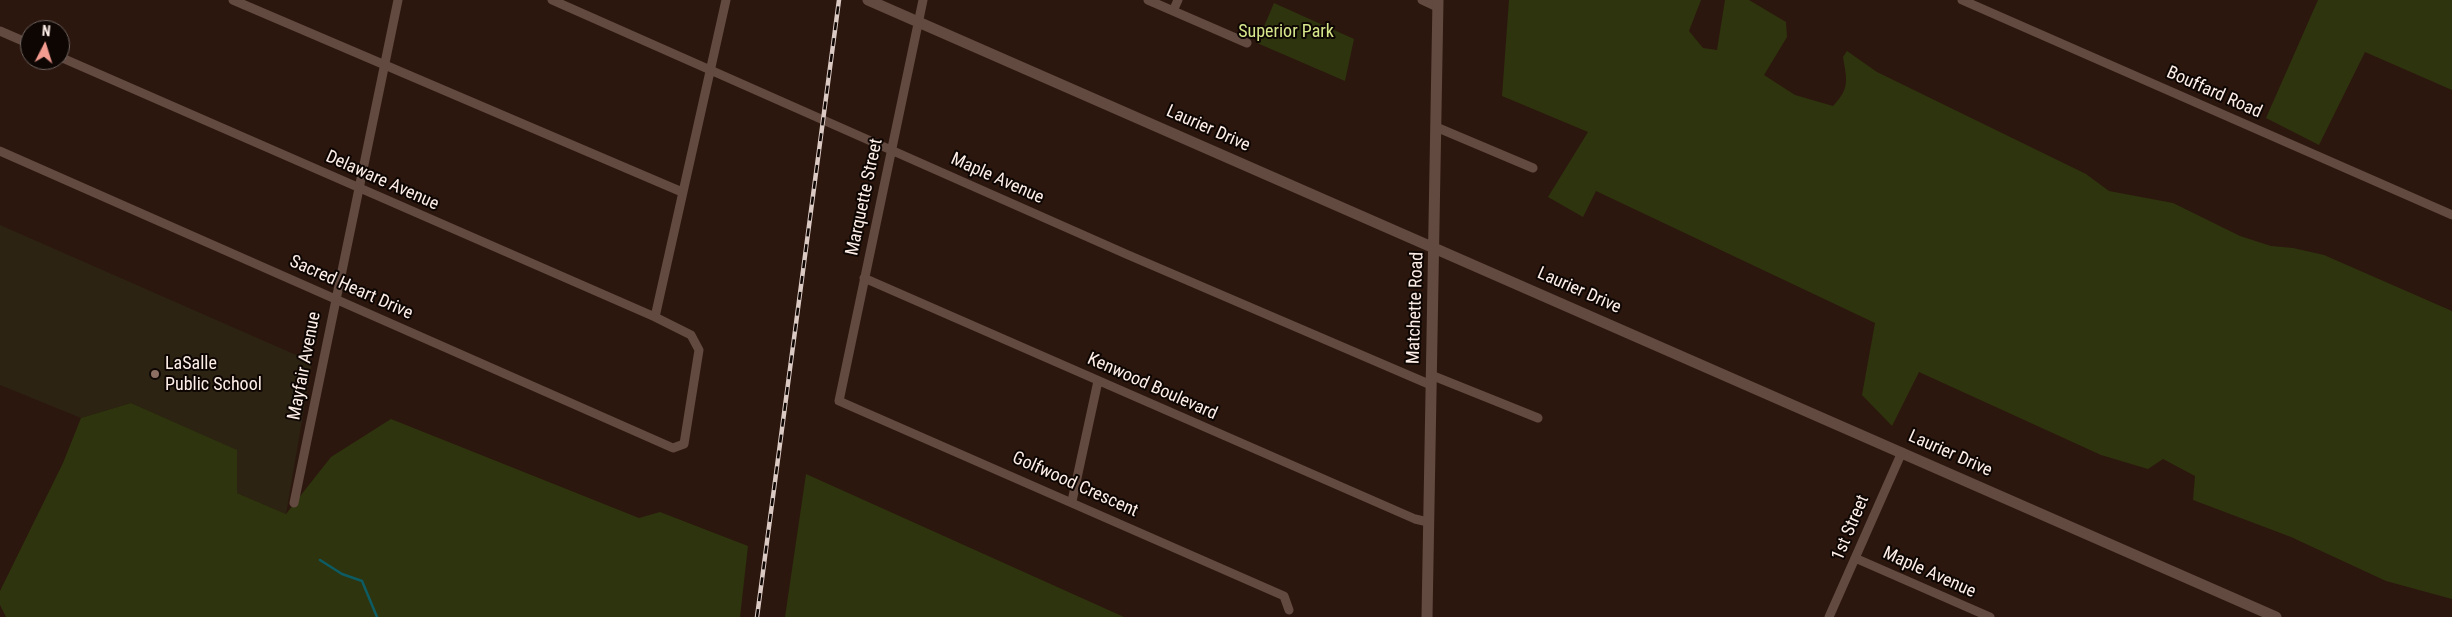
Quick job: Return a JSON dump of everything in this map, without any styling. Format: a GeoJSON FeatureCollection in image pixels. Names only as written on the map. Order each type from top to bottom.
{"type":"FeatureCollection","features":[{"type":"Feature","properties":{"kind":"street"},"geometry":{"type":"LineString","coordinates":[[233,0],[682,192]]}},
{"type":"Feature","properties":{"kind":"street","name":"Mayfair Avenue"},"geometry":{"type":"LineString","coordinates":[[294,503],[334,299],[398,0]]}},
{"type":"Feature","properties":{"kind":"street","name":"Maple Avenue"},"geometry":{"type":"LineString","coordinates":[[552,0],[891,150],[1431,380],[1538,418]]}},
{"type":"Feature","properties":{"kind":"street"},"geometry":{"type":"LineString","coordinates":[[655,317],[726,0]]}},
{"type":"Feature","properties":{"kind":"street","name":"Laurier Drive"},"geometry":{"type":"LineString","coordinates":[[868,0],[2276,617]]}},
{"type":"Feature","properties":{"kind":"street","name":"Marquette Street"},"geometry":{"type":"LineString","coordinates":[[839,400],[923,0]]}},
{"type":"Feature","properties":{"kind":"street"},"geometry":{"type":"LineString","coordinates":[[1148,0],[1247,43]]}},
{"type":"Feature","properties":{"kind":"street"},"geometry":{"type":"LineString","coordinates":[[1173,11],[1178,0]]}},
{"type":"Feature","properties":{"kind":"street"},"geometry":{"type":"LineString","coordinates":[[1422,0],[1438,4]]}},
{"type":"Feature","properties":{"kind":"street","name":"Bouffard Road"},"geometry":{"type":"LineString","coordinates":[[1962,0],[2452,215]]}},
{"type":"Feature","properties":{"kind":"street","name":"Matchette Road"},"geometry":{"type":"LineString","coordinates":[[1427,617],[1438,4]]}},
{"type":"Feature","properties":{"kind":"street"},"geometry":{"type":"LineString","coordinates":[[0,30],[20,39]]}},
{"type":"Feature","properties":{"kind":"street","name":"Delaware Avenue"},"geometry":{"type":"LineString","coordinates":[[70,61],[655,317],[691,335]]}},
{"type":"Feature","properties":{"kind":"street"},"geometry":{"type":"LineString","coordinates":[[1436,127],[1533,168]]}},
{"type":"Feature","properties":{"kind":"street","name":"Sacred Heart Drive"},"geometry":{"type":"LineString","coordinates":[[0,151],[673,448],[680,447],[687,439],[699,350],[691,335]]}},
{"type":"Feature","properties":{"kind":"street","name":"Kenwood Boulevard"},"geometry":{"type":"LineString","coordinates":[[864,278],[1422,522],[1428,522]]}},
{"type":"Feature","properties":{"kind":"street"},"geometry":{"type":"LineString","coordinates":[[1072,501],[1098,381]]}},
{"type":"Feature","properties":{"kind":"street","name":"Golfwood Crescent"},"geometry":{"type":"LineString","coordinates":[[839,400],[1284,596],[1289,610]]}},
{"type":"Feature","properties":{"kind":"street","name":"1st Street"},"geometry":{"type":"LineString","coordinates":[[1829,617],[1902,452]]}},
{"type":"Feature","properties":{"kind":"street","name":"Maple Avenue"},"geometry":{"type":"LineString","coordinates":[[1855,558],[1990,617]]}},
{"type":"Feature","properties":{"kind":"shaded area","name":"LaSalle Public School"},"geometry":{"type":"Polygon","coordinates":[[[0,225],[312,362],[286,514],[237,493],[236,450],[131,403],[81,418],[0,385],[0,225]]]}},
{"type":"Feature","properties":{"kind":"green space"},"geometry":{"type":"Polygon","coordinates":[[[1509,0],[1701,0],[1689,31],[1703,48],[1717,50],[1725,0],[1749,0],[1786,22],[1787,37],[1764,75],[1795,95],[1833,106],[1845,89],[1846,78],[1843,57],[1847,51],[1877,72],[2086,174],[2109,191],[2173,203],[2240,236],[2271,246],[2293,248],[2324,255],[2452,311],[2452,599],[2386,581],[2291,537],[2193,500],[2195,476],[2163,459],[2148,469],[2101,455],[1919,372],[1892,426],[1862,395],[1875,323],[1596,191],[1583,217],[1548,197],[1588,132],[1502,96],[1509,0]]]}},
{"type":"Feature","properties":{"kind":"green space"},"geometry":{"type":"Polygon","coordinates":[[[2318,0],[2452,0],[2452,90],[2365,52],[2319,145],[2266,118],[2318,0]]]}},
{"type":"Feature","properties":{"kind":"green space","name":"Superior Park"},"geometry":{"type":"Polygon","coordinates":[[[1274,3],[1354,39],[1345,81],[1257,43],[1274,3]]]}},
{"type":"Feature","properties":{"kind":"green space"},"geometry":{"type":"Polygon","coordinates":[[[131,403],[237,450],[237,493],[286,514],[331,457],[391,419],[639,518],[660,512],[748,546],[740,617],[6,617],[0,605],[0,591],[63,463],[81,418],[131,403]]]}},
{"type":"Feature","properties":{"kind":"green space"},"geometry":{"type":"Polygon","coordinates":[[[806,474],[1124,617],[785,617],[806,474]]]}},
{"type":"Feature","properties":{"kind":"waterway"},"geometry":{"type":"LineString","coordinates":[[320,560],[342,574],[362,581],[377,617]]}},
{"type":"Feature","properties":{"kind":"railway"},"geometry":{"type":"LineString","coordinates":[[757,617],[839,0]]}},
{"type":"Feature","properties":{"kind":"place","name":"LaSalle Public School"},"geometry":{"type":"Point","coordinates":[155,374]}}]}
